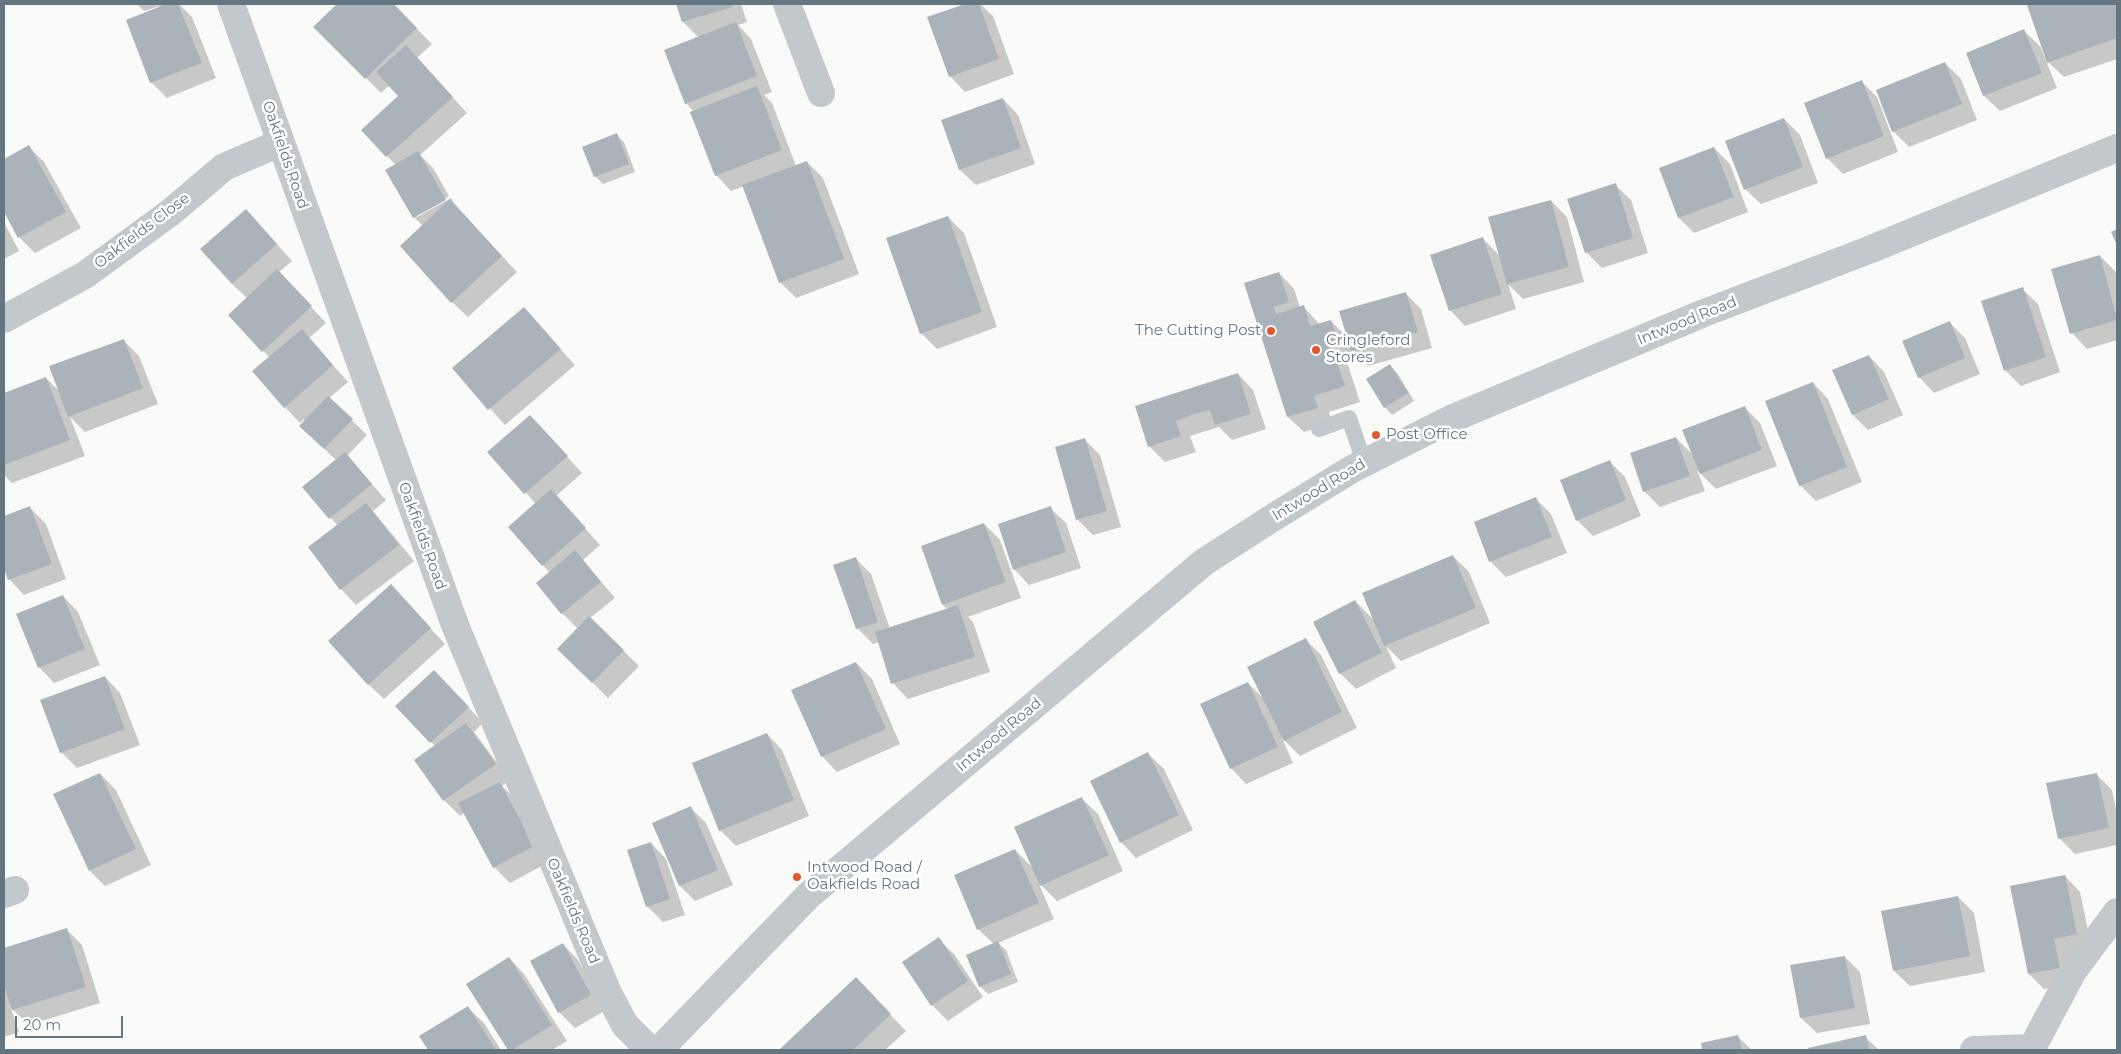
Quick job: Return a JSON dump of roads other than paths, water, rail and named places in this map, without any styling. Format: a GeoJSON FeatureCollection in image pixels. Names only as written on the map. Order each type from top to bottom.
{"type":"FeatureCollection","features":[{"type":"Feature","properties":{"kind":"street","name":"Oakfields Road"},"geometry":{"type":"LineString","coordinates":[[231,4],[454,625],[608,993],[625,1024],[650,1050]]}},
{"type":"Feature","properties":{"kind":"street"},"geometry":{"type":"LineString","coordinates":[[787,4],[821,93]]}},
{"type":"Feature","properties":{"kind":"street","name":"Oakfields Close"},"geometry":{"type":"LineString","coordinates":[[4,319],[85,275],[171,212],[224,167],[280,143]]}},
{"type":"Feature","properties":{"kind":"street","name":"Intwood Road"},"geometry":{"type":"LineString","coordinates":[[659,1050],[809,895],[1204,562],[1274,517],[1364,462],[1451,419],[1640,340],[1869,250],[2117,148]]}},
{"type":"Feature","properties":{"kind":"street"},"geometry":{"type":"LineString","coordinates":[[1974,1050],[2033,1049],[2073,971],[2117,912]]}},
{"type":"Feature","properties":{"kind":"lane"},"geometry":{"type":"LineString","coordinates":[[1319,429],[1349,418],[1364,462]]}},
{"type":"Feature","properties":{"kind":"place","name":"The Cutting Post"},"geometry":{"type":"Point","coordinates":[1271,331]}},
{"type":"Feature","properties":{"kind":"place","name":"Cringleford Stores"},"geometry":{"type":"Point","coordinates":[1316,350]}},
{"type":"Feature","properties":{"kind":"place","name":"Post Office"},"geometry":{"type":"Point","coordinates":[1376,435]}},
{"type":"Feature","properties":{"kind":"place","name":"Intwood Road / Oakfields Road"},"geometry":{"type":"Point","coordinates":[797,877]}}]}
